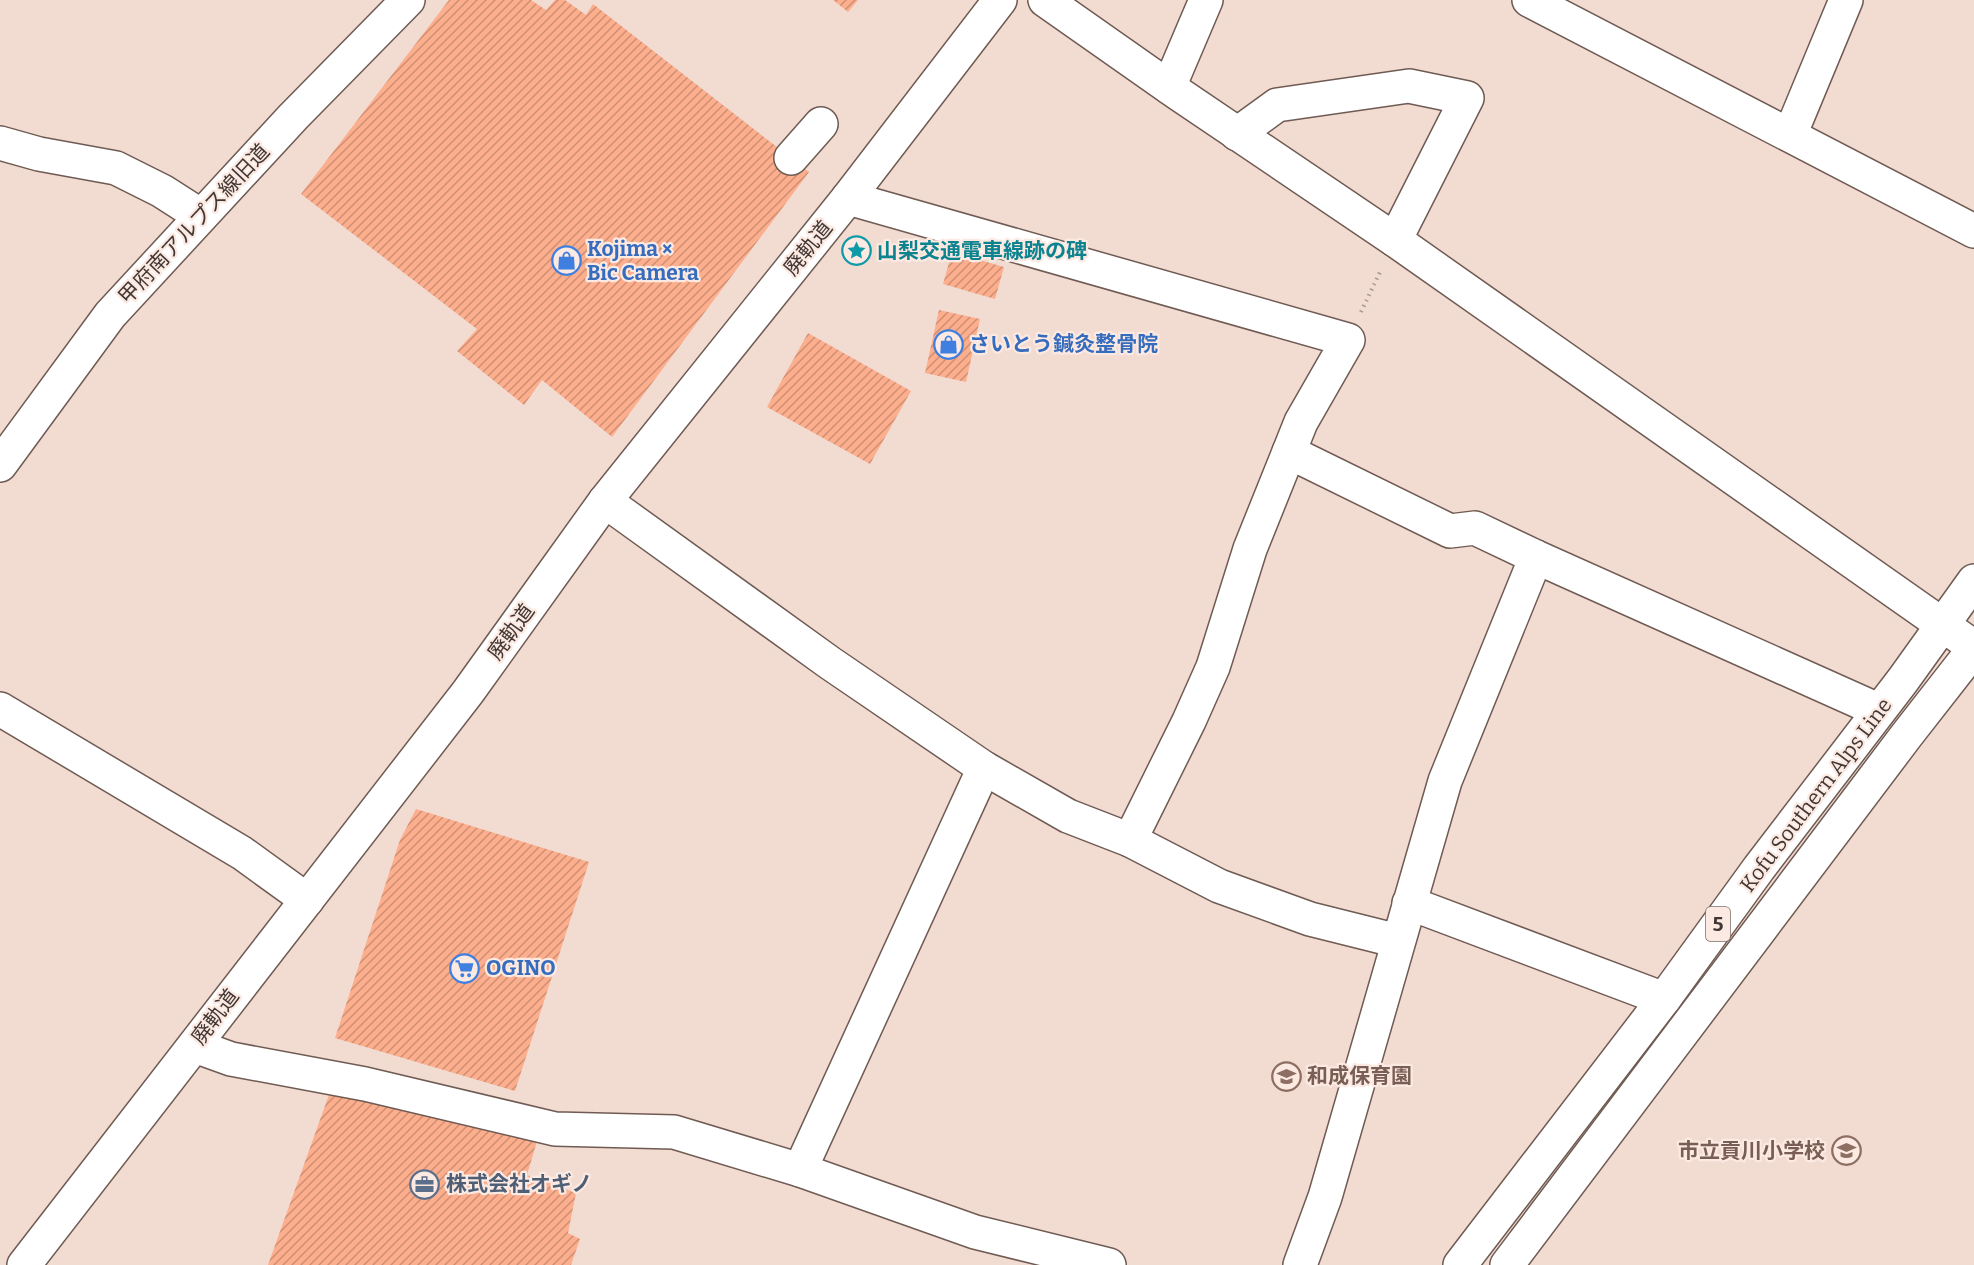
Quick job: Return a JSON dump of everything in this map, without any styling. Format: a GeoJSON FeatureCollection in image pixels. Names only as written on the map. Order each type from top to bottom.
{"type":"FeatureCollection","features":[{"type":"Feature","properties":{"kind":"street","name":"甲府南アルプス線旧道"},"geometry":{"type":"LineString","coordinates":[[0,465],[110,315],[293,117],[408,0]]}},
{"type":"Feature","properties":{"kind":"street","name":"廃軌道"},"geometry":{"type":"LineString","coordinates":[[24,1265],[468,692],[605,501],[848,198],[1000,0]]}},
{"type":"Feature","properties":{"kind":"street"},"geometry":{"type":"LineString","coordinates":[[1045,0],[1395,240],[1974,648]]}},
{"type":"Feature","properties":{"kind":"street"},"geometry":{"type":"LineString","coordinates":[[1169,87],[1206,0]]}},
{"type":"Feature","properties":{"kind":"street"},"geometry":{"type":"LineString","coordinates":[[1529,0],[1974,231]]}},
{"type":"Feature","properties":{"kind":"street"},"geometry":{"type":"LineString","coordinates":[[1790,135],[1846,0]]}},
{"type":"Feature","properties":{"kind":"street"},"geometry":{"type":"LineString","coordinates":[[1238,134],[1277,105],[1409,86],[1467,98],[1395,240]]}},
{"type":"Feature","properties":{"kind":"street"},"geometry":{"type":"LineString","coordinates":[[791,158],[821,124]]}},
{"type":"Feature","properties":{"kind":"street"},"geometry":{"type":"LineString","coordinates":[[0,143],[39,154],[116,168],[162,191],[201,216]]}},
{"type":"Feature","properties":{"kind":"street"},"geometry":{"type":"LineString","coordinates":[[848,198],[1348,340],[1301,422],[1250,549],[1213,667],[1130,840]]}},
{"type":"Feature","properties":{"kind":"street"},"geometry":{"type":"LineString","coordinates":[[1289,452],[1450,531],[1475,528],[1878,710]]}},
{"type":"Feature","properties":{"kind":"street"},"geometry":{"type":"LineString","coordinates":[[605,501],[830,663],[984,768],[1068,816],[1130,840],[1219,886],[1310,919],[1398,941]]}},
{"type":"Feature","properties":{"kind":"street"},"geometry":{"type":"LineString","coordinates":[[1300,1265],[1325,1197],[1444,781],[1536,557]]}},
{"type":"Feature","properties":{"kind":"street","name":"Kofu Southern Alps Line"},"geometry":{"type":"LineString","coordinates":[[1460,1265],[1664,999],[1974,581]]}},
{"type":"Feature","properties":{"kind":"street","name":"Kofu Southern Alps Line"},"geometry":{"type":"LineString","coordinates":[[1507,1265],[1974,648]]}},
{"type":"Feature","properties":{"kind":"street"},"geometry":{"type":"LineString","coordinates":[[0,710],[242,853],[307,900]]}},
{"type":"Feature","properties":{"kind":"street"},"geometry":{"type":"LineString","coordinates":[[800,1170],[984,768]]}},
{"type":"Feature","properties":{"kind":"street"},"geometry":{"type":"LineString","coordinates":[[1409,903],[1664,999]]}},
{"type":"Feature","properties":{"kind":"street"},"geometry":{"type":"LineString","coordinates":[[195,1046],[231,1059],[365,1084],[555,1129],[674,1132],[800,1170],[975,1232],[1109,1265]]}},
{"type":"Feature","properties":{"kind":"path"},"geometry":{"type":"LineString","coordinates":[[1348,340],[1395,240]]}},
{"type":"Feature","properties":{"kind":"building","name":"Kojima × Bic Camera"},"geometry":{"type":"Polygon","coordinates":[[[449,0],[531,0],[546,10],[555,0],[565,0],[586,15],[593,4],[809,172],[612,437],[542,380],[524,405],[457,351],[477,329],[301,194],[449,0]]]}},
{"type":"Feature","properties":{"kind":"building"},"geometry":{"type":"Polygon","coordinates":[[[833,0],[858,0],[848,12],[833,0]]]}},
{"type":"Feature","properties":{"kind":"building"},"geometry":{"type":"Polygon","coordinates":[[[952,252],[1004,267],[995,299],[943,284],[952,252]]]}},
{"type":"Feature","properties":{"kind":"building"},"geometry":{"type":"Polygon","coordinates":[[[939,310],[980,319],[966,382],[925,373],[939,310]]]}},
{"type":"Feature","properties":{"kind":"building"},"geometry":{"type":"Polygon","coordinates":[[[808,333],[911,391],[870,464],[767,407],[808,333]]]}},
{"type":"Feature","properties":{"kind":"building"},"geometry":{"type":"Polygon","coordinates":[[[416,809],[589,862],[515,1091],[335,1038],[400,840],[416,809]]]}},
{"type":"Feature","properties":{"kind":"building","name":"株式会社オギノ"},"geometry":{"type":"Polygon","coordinates":[[[330,1092],[537,1141],[527,1175],[576,1193],[568,1233],[580,1239],[571,1265],[268,1265],[330,1092]]]}},
{"type":"Feature","properties":{"kind":"place","name":"山梨交通電車線跡の碑"},"geometry":{"type":"Point","coordinates":[856,251]}},
{"type":"Feature","properties":{"kind":"place","name":"Kojima × Bic Camera"},"geometry":{"type":"Point","coordinates":[566,261]}},
{"type":"Feature","properties":{"kind":"place","name":"さいとう鍼灸整骨院"},"geometry":{"type":"Point","coordinates":[948,344]}},
{"type":"Feature","properties":{"kind":"place","name":"OGINO"},"geometry":{"type":"Point","coordinates":[465,968]}},
{"type":"Feature","properties":{"kind":"place","name":"和成保育園"},"geometry":{"type":"Point","coordinates":[1286,1076]}},
{"type":"Feature","properties":{"kind":"place","name":"市立貢川小学校"},"geometry":{"type":"Point","coordinates":[1846,1151]}},
{"type":"Feature","properties":{"kind":"place","name":"株式会社オギノ"},"geometry":{"type":"Point","coordinates":[425,1184]}}]}
